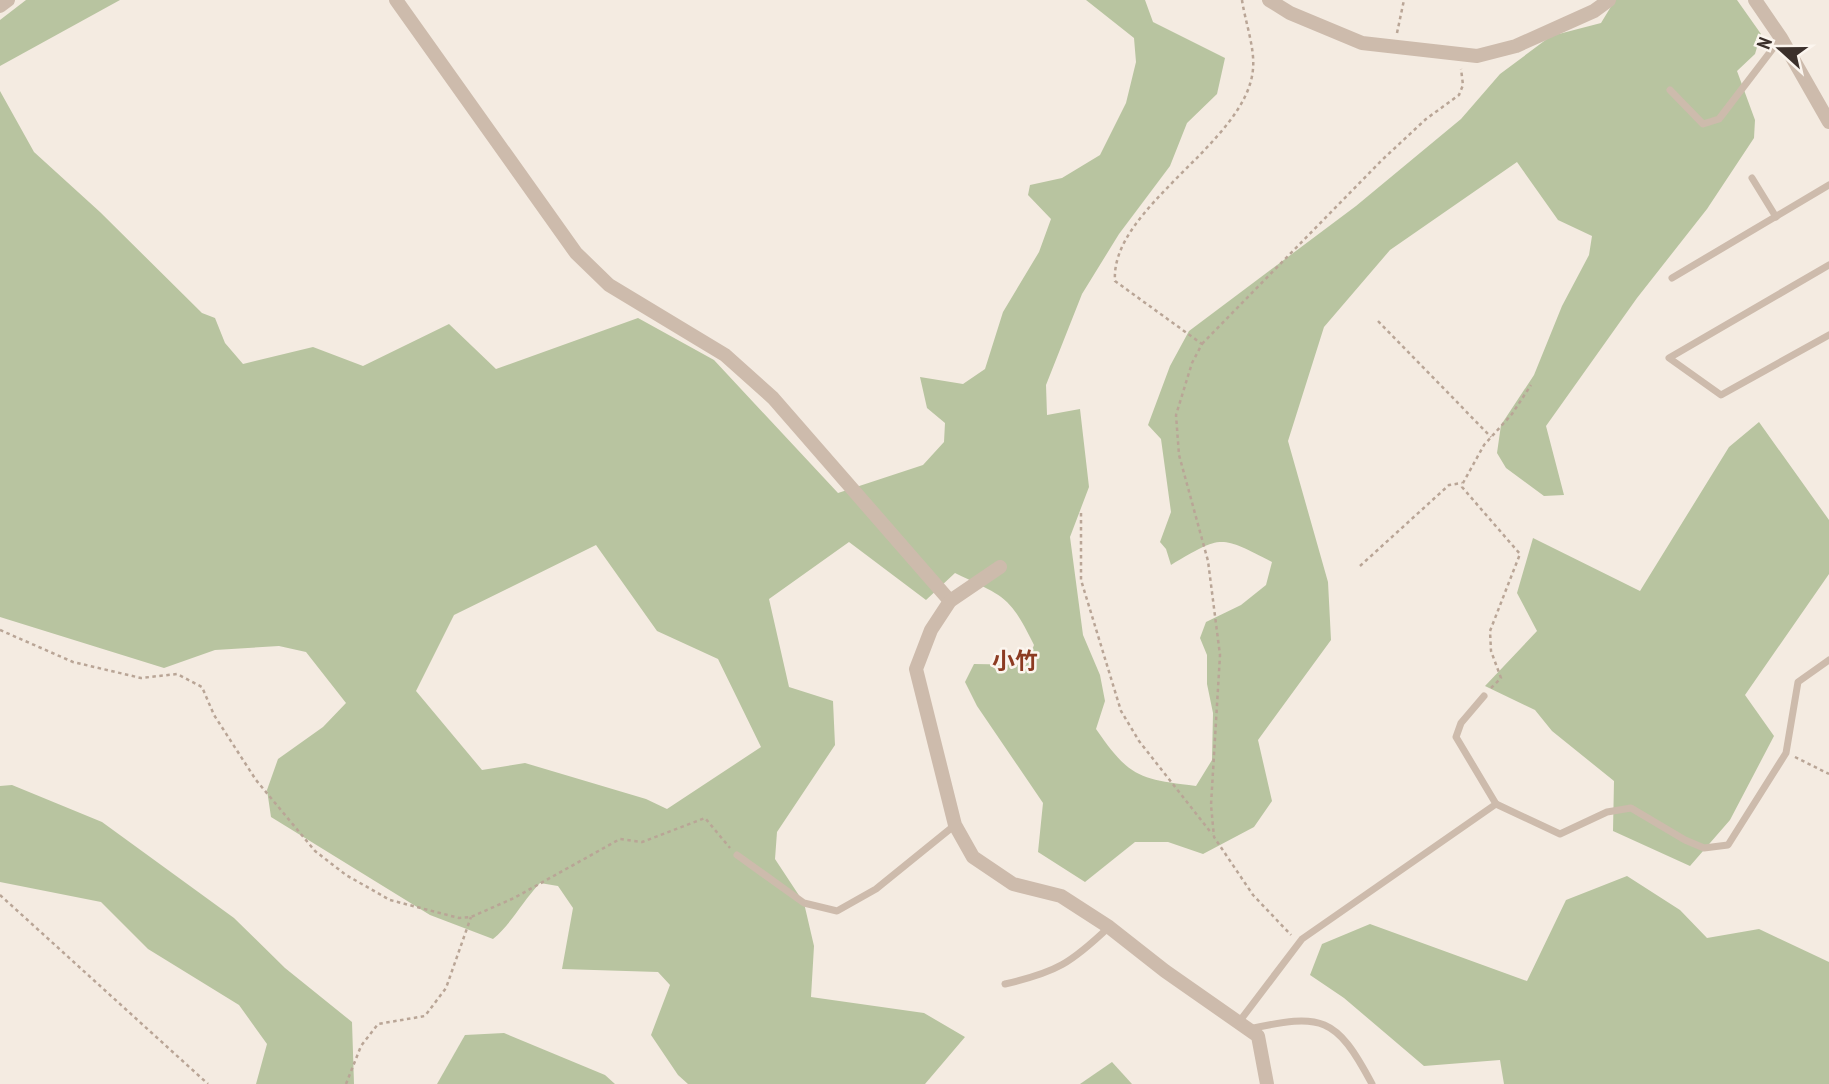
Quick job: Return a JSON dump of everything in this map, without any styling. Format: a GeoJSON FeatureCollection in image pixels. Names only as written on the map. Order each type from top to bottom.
{"type":"FeatureCollection","features":[{"type":"Feature","properties":{"kind":"street"},"geometry":{"type":"LineString","coordinates":[[0,6],[8,0]]}},
{"type":"Feature","properties":{"kind":"street"},"geometry":{"type":"LineString","coordinates":[[396,0],[576,253],[609,285],[725,355],[773,398],[950,601]]}},
{"type":"Feature","properties":{"kind":"street"},"geometry":{"type":"LineString","coordinates":[[1269,0],[1290,13],[1362,43],[1477,56],[1516,46],[1594,11],[1609,0]]}},
{"type":"Feature","properties":{"kind":"street"},"geometry":{"type":"LineString","coordinates":[[1755,0],[1781,38],[1829,122]]}},
{"type":"Feature","properties":{"kind":"street"},"geometry":{"type":"LineString","coordinates":[[1000,567],[950,601],[931,630],[916,669],[955,825],[973,857],[1013,884],[1061,896],[1109,927],[1165,971],[1258,1036],[1267,1084]]}},
{"type":"Feature","properties":{"kind":"lane"},"geometry":{"type":"LineString","coordinates":[[1670,90],[1703,124],[1718,119],[1781,38]]}},
{"type":"Feature","properties":{"kind":"lane"},"geometry":{"type":"LineString","coordinates":[[1752,178],[1776,217]]}},
{"type":"Feature","properties":{"kind":"lane"},"geometry":{"type":"LineString","coordinates":[[1672,278],[1829,185]]}},
{"type":"Feature","properties":{"kind":"lane"},"geometry":{"type":"LineString","coordinates":[[1829,265],[1669,358],[1721,395],[1829,335]]}},
{"type":"Feature","properties":{"kind":"lane"},"geometry":{"type":"LineString","coordinates":[[1484,696],[1461,723],[1456,737],[1496,804],[1560,834],[1607,811],[1631,808],[1685,840],[1704,848],[1728,845],[1786,753],[1798,682],[1829,660]]}},
{"type":"Feature","properties":{"kind":"lane"},"geometry":{"type":"LineString","coordinates":[[1244,1025],[1298,943],[1327,919],[1496,804]]}},
{"type":"Feature","properties":{"kind":"lane"},"geometry":{"type":"LineString","coordinates":[[737,855],[804,904],[837,911],[876,889],[955,825]]}},
{"type":"Feature","properties":{"kind":"lane"},"geometry":{"type":"LineString","coordinates":[[1006,984],[1047,975],[1073,961],[1109,927]]}},
{"type":"Feature","properties":{"kind":"lane"},"geometry":{"type":"LineString","coordinates":[[1244,1025],[1296,1018],[1326,1024],[1353,1048],[1372,1084]]}},
{"type":"Feature","properties":{"kind":"path"},"geometry":{"type":"LineString","coordinates":[[1202,344],[1115,281],[1115,269],[1126,240],[1145,214],[1221,132],[1245,100],[1253,68],[1242,0]]}},
{"type":"Feature","properties":{"kind":"path"},"geometry":{"type":"LineString","coordinates":[[1394,46],[1404,0]]}},
{"type":"Feature","properties":{"kind":"path"},"geometry":{"type":"LineString","coordinates":[[1214,837],[1211,805],[1220,655],[1208,561],[1179,455],[1176,415],[1192,363],[1202,344],[1382,160],[1426,119],[1459,95],[1463,85],[1458,54]]}},
{"type":"Feature","properties":{"kind":"path"},"geometry":{"type":"LineString","coordinates":[[1378,321],[1491,437]]}},
{"type":"Feature","properties":{"kind":"path"},"geometry":{"type":"LineString","coordinates":[[1484,696],[1501,678],[1490,651],[1490,631],[1520,555],[1462,487],[1462,483],[1469,467],[1512,414],[1531,385]]}},
{"type":"Feature","properties":{"kind":"path"},"geometry":{"type":"LineString","coordinates":[[1360,566],[1449,485],[1462,483]]}},
{"type":"Feature","properties":{"kind":"path"},"geometry":{"type":"LineString","coordinates":[[1081,513],[1081,580],[1121,711],[1139,741],[1214,837],[1252,895],[1298,943]]}},
{"type":"Feature","properties":{"kind":"path"},"geometry":{"type":"LineString","coordinates":[[0,630],[73,662],[141,678],[177,674],[202,687],[214,715],[256,780],[315,851],[345,875],[390,900],[459,918],[471,917],[514,898],[620,839],[642,842],[705,818],[737,855]]}},
{"type":"Feature","properties":{"kind":"path"},"geometry":{"type":"LineString","coordinates":[[1786,753],[1829,774]]}},
{"type":"Feature","properties":{"kind":"path"},"geometry":{"type":"LineString","coordinates":[[0,895],[208,1084]]}},
{"type":"Feature","properties":{"kind":"path"},"geometry":{"type":"LineString","coordinates":[[346,1084],[361,1046],[378,1024],[425,1016],[446,988],[471,917]]}},
{"type":"Feature","properties":{"kind":"green space"},"geometry":{"type":"Polygon","coordinates":[[[26,0],[120,0],[0,66],[0,20],[26,0]]]}},
{"type":"Feature","properties":{"kind":"green space"},"geometry":{"type":"Polygon","coordinates":[[[1086,0],[1145,0],[1153,22],[1225,58],[1217,94],[1187,123],[1170,166],[1119,234],[1082,294],[1046,385],[1047,415],[1080,409],[1089,487],[1070,537],[1083,635],[1100,675],[1105,701],[1096,729],[1118,757],[1137,773],[1177,784],[1196,786],[1212,760],[1213,713],[1207,684],[1207,655],[1200,638],[1206,622],[1241,605],[1266,585],[1272,562],[1241,547],[1221,542],[1201,548],[1171,565],[1166,549],[1160,542],[1171,512],[1161,439],[1148,425],[1170,366],[1189,331],[1356,206],[1461,119],[1500,74],[1551,36],[1601,23],[1615,0],[1737,0],[1761,34],[1755,54],[1737,71],[1755,120],[1754,138],[1707,209],[1637,298],[1546,426],[1564,495],[1544,496],[1506,468],[1497,453],[1501,425],[1534,375],[1562,306],[1589,255],[1592,236],[1558,220],[1517,162],[1390,250],[1324,327],[1288,441],[1328,582],[1331,640],[1258,740],[1272,801],[1254,827],[1203,854],[1168,842],[1135,842],[1085,882],[1038,852],[1043,803],[977,706],[965,682],[974,664],[1026,665],[1034,645],[1011,606],[995,593],[955,573],[926,600],[849,542],[769,599],[789,687],[833,701],[835,745],[777,832],[775,859],[804,903],[814,946],[811,997],[924,1013],[965,1037],[925,1084],[688,1084],[678,1075],[651,1035],[670,985],[658,972],[562,969],[573,908],[558,886],[540,883],[493,939],[430,915],[271,817],[267,790],[278,759],[323,727],[346,703],[306,652],[279,646],[215,650],[164,668],[0,617],[0,91],[34,152],[100,212],[202,313],[215,318],[225,343],[243,364],[313,347],[363,366],[449,324],[496,369],[638,318],[714,360],[838,493],[923,465],[944,442],[945,423],[927,408],[920,377],[963,384],[985,369],[1003,312],[1039,252],[1051,219],[1028,195],[1030,185],[1062,178],[1100,155],[1126,103],[1136,62],[1134,38],[1086,0]],[[596,545],[454,615],[416,691],[482,770],[525,763],[646,799],[667,809],[761,747],[718,659],[657,631],[596,545]]]}},
{"type":"Feature","properties":{"kind":"green space"},"geometry":{"type":"Polygon","coordinates":[[[1759,422],[1829,520],[1829,574],[1745,695],[1774,736],[1730,820],[1690,866],[1613,831],[1614,781],[1552,731],[1535,710],[1485,686],[1537,631],[1517,593],[1533,538],[1640,591],[1729,447],[1759,422]]]}},
{"type":"Feature","properties":{"kind":"green space"},"geometry":{"type":"Polygon","coordinates":[[[12,785],[102,822],[234,918],[285,968],[352,1022],[354,1084],[256,1084],[267,1044],[239,1005],[148,949],[101,902],[0,882],[0,786],[12,785]]]}},
{"type":"Feature","properties":{"kind":"green space"},"geometry":{"type":"Polygon","coordinates":[[[1627,876],[1680,910],[1707,938],[1759,929],[1829,962],[1829,1084],[1504,1084],[1500,1060],[1424,1066],[1344,998],[1310,975],[1322,944],[1370,924],[1527,981],[1566,900],[1627,876]]]}},
{"type":"Feature","properties":{"kind":"green space"},"geometry":{"type":"Polygon","coordinates":[[[504,1033],[605,1075],[615,1084],[437,1084],[465,1035],[504,1033]]]}},
{"type":"Feature","properties":{"kind":"green space"},"geometry":{"type":"Polygon","coordinates":[[[1112,1062],[1132,1084],[1080,1084],[1112,1062]]]}},
{"type":"Feature","properties":{"kind":"district","name":"小竹"},"geometry":{"type":"Point","coordinates":[1015,660]}}]}
